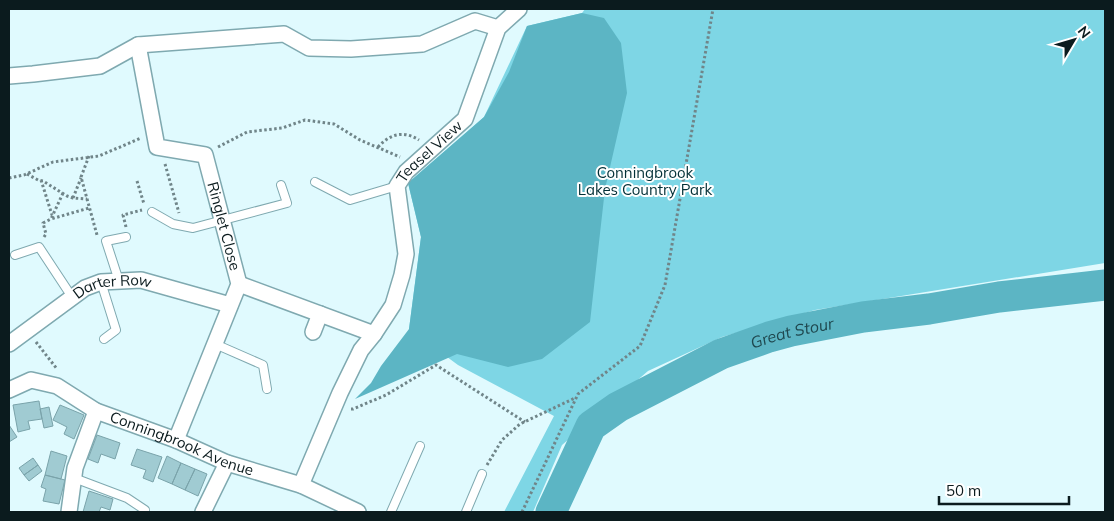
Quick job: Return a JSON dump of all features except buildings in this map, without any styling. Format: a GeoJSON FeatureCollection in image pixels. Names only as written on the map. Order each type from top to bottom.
{"type":"FeatureCollection","features":[{"type":"Feature","properties":{"kind":"street","name":"Teasel View"},"geometry":{"type":"LineString","coordinates":[[301,486],[340,393],[362,350],[393,304],[406,254],[397,186],[406,172],[465,118],[498,28],[519,9]]}},
{"type":"Feature","properties":{"kind":"street"},"geometry":{"type":"LineString","coordinates":[[9,76],[100,66],[138,44],[284,34],[309,48],[351,49],[422,44],[475,21],[498,28]]}},
{"type":"Feature","properties":{"kind":"street"},"geometry":{"type":"LineString","coordinates":[[138,44],[155,139],[157,147],[161,148]]}},
{"type":"Feature","properties":{"kind":"street","name":"Ringlet Close"},"geometry":{"type":"LineString","coordinates":[[161,148],[204,155],[239,284],[176,440]]}},
{"type":"Feature","properties":{"kind":"street","name":"Darter Row"},"geometry":{"type":"LineString","coordinates":[[9,344],[85,288],[101,282],[141,280],[230,305]]}},
{"type":"Feature","properties":{"kind":"street"},"geometry":{"type":"LineString","coordinates":[[239,284],[374,334]]}},
{"type":"Feature","properties":{"kind":"street"},"geometry":{"type":"LineString","coordinates":[[313,332],[320,314]]}},
{"type":"Feature","properties":{"kind":"street","name":"Conningbrook Avenue"},"geometry":{"type":"LineString","coordinates":[[9,390],[31,380],[57,386],[96,412],[176,440],[227,463],[301,486],[358,512]]}},
{"type":"Feature","properties":{"kind":"street"},"geometry":{"type":"LineString","coordinates":[[69,512],[76,468],[96,412]]}},
{"type":"Feature","properties":{"kind":"street"},"geometry":{"type":"LineString","coordinates":[[203,512],[227,463]]}},
{"type":"Feature","properties":{"kind":"lane"},"geometry":{"type":"LineString","coordinates":[[315,182],[350,200],[397,186]]}},
{"type":"Feature","properties":{"kind":"lane"},"geometry":{"type":"LineString","coordinates":[[152,212],[173,224],[193,228],[286,203],[280,185]]}},
{"type":"Feature","properties":{"kind":"lane"},"geometry":{"type":"LineString","coordinates":[[119,281],[106,241],[126,237]]}},
{"type":"Feature","properties":{"kind":"lane"},"geometry":{"type":"LineString","coordinates":[[15,255],[39,247],[72,297]]}},
{"type":"Feature","properties":{"kind":"lane"},"geometry":{"type":"LineString","coordinates":[[101,282],[116,330],[104,339]]}},
{"type":"Feature","properties":{"kind":"lane"},"geometry":{"type":"LineString","coordinates":[[215,344],[263,365],[267,389]]}},
{"type":"Feature","properties":{"kind":"lane"},"geometry":{"type":"LineString","coordinates":[[391,512],[420,446]]}},
{"type":"Feature","properties":{"kind":"lane"},"geometry":{"type":"LineString","coordinates":[[466,512],[482,474]]}},
{"type":"Feature","properties":{"kind":"lane"},"geometry":{"type":"LineString","coordinates":[[74,478],[127,498],[145,510]]}},
{"type":"Feature","properties":{"kind":"path"},"geometry":{"type":"LineString","coordinates":[[522,512],[578,394],[640,346],[665,285],[713,9]]}},
{"type":"Feature","properties":{"kind":"path"},"geometry":{"type":"LineString","coordinates":[[378,148],[386,139],[400,134],[412,135],[430,150]]}},
{"type":"Feature","properties":{"kind":"path"},"geometry":{"type":"LineString","coordinates":[[161,148],[183,226]]}},
{"type":"Feature","properties":{"kind":"path"},"geometry":{"type":"LineString","coordinates":[[73,198],[90,156]]}},
{"type":"Feature","properties":{"kind":"path"},"geometry":{"type":"LineString","coordinates":[[26,174],[73,198],[87,199]]}},
{"type":"Feature","properties":{"kind":"path"},"geometry":{"type":"LineString","coordinates":[[81,178],[97,235],[106,241]]}},
{"type":"Feature","properties":{"kind":"path"},"geometry":{"type":"LineString","coordinates":[[41,180],[52,217]]}},
{"type":"Feature","properties":{"kind":"path"},"geometry":{"type":"LineString","coordinates":[[126,237],[127,231],[123,216],[146,209],[138,181]]}},
{"type":"Feature","properties":{"kind":"path"},"geometry":{"type":"LineString","coordinates":[[52,217],[63,193]]}},
{"type":"Feature","properties":{"kind":"path"},"geometry":{"type":"LineString","coordinates":[[39,247],[46,234],[43,223],[52,217],[90,208]]}},
{"type":"Feature","properties":{"kind":"path"},"geometry":{"type":"LineString","coordinates":[[27,330],[64,378],[60,388]]}},
{"type":"Feature","properties":{"kind":"path"},"geometry":{"type":"LineString","coordinates":[[335,406],[353,409],[386,395],[436,366],[525,422]]}},
{"type":"Feature","properties":{"kind":"path"},"geometry":{"type":"LineString","coordinates":[[482,474],[502,440],[520,424],[576,398]]}},
{"type":"Feature","properties":{"kind":"green space","name":"Conningbrook Lakes Country Park"},"geometry":{"type":"Polygon","coordinates":[[[585,9],[1105,9],[1105,263],[815,310],[722,337],[648,371],[562,445],[533,512],[504,512],[554,416],[458,365],[409,329],[421,237],[408,183],[484,117],[527,26],[582,13],[585,9]]]}},
{"type":"Feature","properties":{"kind":"shaded area"},"geometry":{"type":"Polygon","coordinates":[[[582,13],[604,18],[621,43],[627,93],[605,189],[590,322],[542,359],[508,367],[457,354],[355,399],[371,383],[381,366],[409,329],[421,237],[408,183],[484,117],[509,72],[527,26],[582,13]]]}},
{"type":"Feature","properties":{"kind":"waterway","name":"Great Stour"},"geometry":{"type":"LineString","coordinates":[[551,512],[591,426],[618,407],[721,354],[791,331],[863,317],[929,309],[999,297],[1105,285]]}}]}
